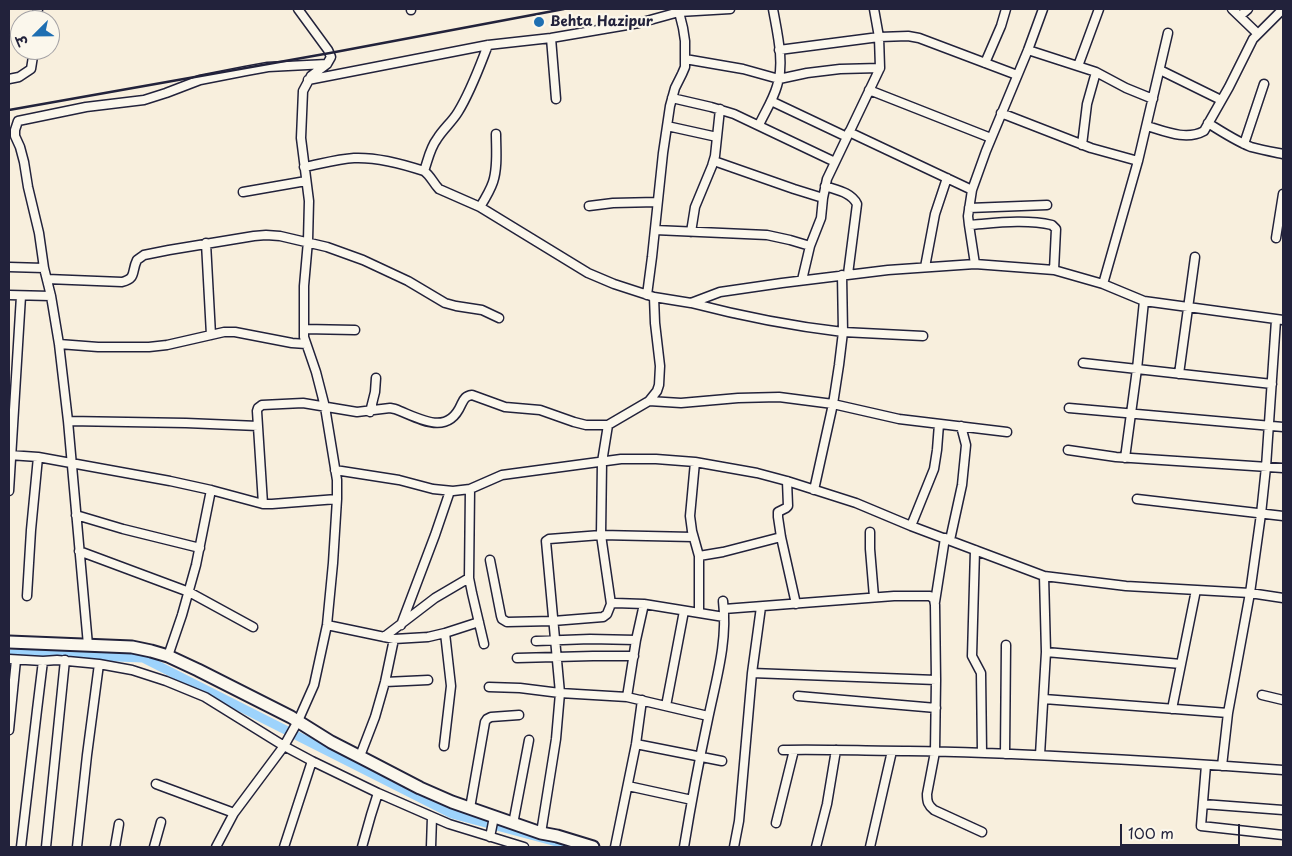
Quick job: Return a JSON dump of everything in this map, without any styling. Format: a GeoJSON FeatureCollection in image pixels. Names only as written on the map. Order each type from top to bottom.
{"type":"FeatureCollection","features":[{"type":"Feature","properties":{"kind":"street"},"geometry":{"type":"LineString","coordinates":[[216,847],[234,814],[284,746],[293,730],[314,685],[327,625],[333,563],[337,480],[325,407],[306,344],[304,329],[304,286],[309,201],[301,138],[303,91],[308,80],[315,72],[328,64],[332,57],[298,9]]}},
{"type":"Feature","properties":{"kind":"street"},"geometry":{"type":"LineString","coordinates":[[308,80],[488,45],[551,38],[639,22],[679,12],[730,9]]}},
{"type":"Feature","properties":{"kind":"street"},"geometry":{"type":"LineString","coordinates":[[759,125],[777,88],[779,79],[778,34],[773,9]]}},
{"type":"Feature","properties":{"kind":"street"},"geometry":{"type":"LineString","coordinates":[[802,280],[810,246],[821,218],[825,186],[880,68],[880,37],[874,9]]}},
{"type":"Feature","properties":{"kind":"street"},"geometry":{"type":"LineString","coordinates":[[985,63],[1001,26],[1006,9]]}},
{"type":"Feature","properties":{"kind":"street"},"geometry":{"type":"LineString","coordinates":[[975,264],[968,226],[972,190],[991,138],[1028,50],[1042,9]]}},
{"type":"Feature","properties":{"kind":"street"},"geometry":{"type":"LineString","coordinates":[[1078,66],[1099,9]]}},
{"type":"Feature","properties":{"kind":"street"},"geometry":{"type":"LineString","coordinates":[[1232,9],[1258,34]]}},
{"type":"Feature","properties":{"kind":"street"},"geometry":{"type":"LineString","coordinates":[[1240,16],[1248,9]]}},
{"type":"Feature","properties":{"kind":"street"},"geometry":{"type":"LineString","coordinates":[[1146,126],[1183,136],[1204,131],[1253,39],[1283,9]]}},
{"type":"Feature","properties":{"kind":"street"},"geometry":{"type":"LineString","coordinates":[[263,504],[258,426],[258,408],[262,405],[303,403],[353,412],[370,412],[384,408],[395,408],[427,421],[444,423],[455,416],[467,396],[472,395],[505,407],[540,410],[586,425],[608,426],[649,401],[657,391],[660,377],[655,323],[650,296],[657,202],[670,106],[677,83],[685,67],[683,28],[679,12]]}},
{"type":"Feature","properties":{"kind":"street"},"geometry":{"type":"LineString","coordinates":[[1103,284],[1138,161],[1168,33]]}},
{"type":"Feature","properties":{"kind":"street"},"geometry":{"type":"LineString","coordinates":[[779,50],[880,37],[913,36],[1018,75]]}},
{"type":"Feature","properties":{"kind":"street"},"geometry":{"type":"LineString","coordinates":[[551,38],[556,99]]}},
{"type":"Feature","properties":{"kind":"street"},"geometry":{"type":"LineString","coordinates":[[424,171],[437,138],[454,118],[474,81],[488,45]]}},
{"type":"Feature","properties":{"kind":"street"},"geometry":{"type":"LineString","coordinates":[[1028,50],[1096,72],[1126,88],[1153,99]]}},
{"type":"Feature","properties":{"kind":"street"},"geometry":{"type":"LineString","coordinates":[[685,59],[779,79],[840,68],[880,68]]}},
{"type":"Feature","properties":{"kind":"street"},"geometry":{"type":"LineString","coordinates":[[9,79],[19,77],[31,69],[32,60]]}},
{"type":"Feature","properties":{"kind":"street"},"geometry":{"type":"LineString","coordinates":[[88,645],[68,421],[59,344],[24,162],[20,147],[12,139],[14,130],[18,121],[86,107],[144,100],[200,80],[238,72],[268,67],[328,64]]}},
{"type":"Feature","properties":{"kind":"street"},"geometry":{"type":"LineString","coordinates":[[1160,70],[1221,100]]}},
{"type":"Feature","properties":{"kind":"street"},"geometry":{"type":"LineString","coordinates":[[1082,145],[1086,104],[1096,72]]}},
{"type":"Feature","properties":{"kind":"street"},"geometry":{"type":"LineString","coordinates":[[1244,144],[1264,84]]}},
{"type":"Feature","properties":{"kind":"street"},"geometry":{"type":"LineString","coordinates":[[869,90],[991,138]]}},
{"type":"Feature","properties":{"kind":"street"},"geometry":{"type":"LineString","coordinates":[[672,98],[734,114],[835,162]]}},
{"type":"Feature","properties":{"kind":"street"},"geometry":{"type":"LineString","coordinates":[[771,101],[972,190]]}},
{"type":"Feature","properties":{"kind":"street"},"geometry":{"type":"LineString","coordinates":[[691,232],[695,207],[714,161],[720,109]]}},
{"type":"Feature","properties":{"kind":"street"},"geometry":{"type":"LineString","coordinates":[[1002,113],[1082,145],[1138,161]]}},
{"type":"Feature","properties":{"kind":"street"},"geometry":{"type":"LineString","coordinates":[[1208,124],[1244,144],[1283,154]]}},
{"type":"Feature","properties":{"kind":"street"},"geometry":{"type":"LineString","coordinates":[[667,126],[717,137]]}},
{"type":"Feature","properties":{"kind":"street"},"geometry":{"type":"LineString","coordinates":[[480,207],[488,193],[496,169],[496,134]]}},
{"type":"Feature","properties":{"kind":"street"},"geometry":{"type":"LineString","coordinates":[[304,166],[354,158],[366,158],[424,171],[429,174],[440,189],[480,207],[588,273],[650,296],[805,328],[923,336]]}},
{"type":"Feature","properties":{"kind":"street"},"geometry":{"type":"LineString","coordinates":[[714,161],[823,198]]}},
{"type":"Feature","properties":{"kind":"street"},"geometry":{"type":"LineString","coordinates":[[925,267],[935,214],[946,178]]}},
{"type":"Feature","properties":{"kind":"street"},"geometry":{"type":"LineString","coordinates":[[243,192],[306,181]]}},
{"type":"Feature","properties":{"kind":"street"},"geometry":{"type":"LineString","coordinates":[[814,490],[833,404],[839,365],[843,332],[845,275],[857,204],[853,197],[825,186]]}},
{"type":"Feature","properties":{"kind":"street"},"geometry":{"type":"LineString","coordinates":[[1276,238],[1283,194]]}},
{"type":"Feature","properties":{"kind":"street"},"geometry":{"type":"LineString","coordinates":[[589,206],[657,202]]}},
{"type":"Feature","properties":{"kind":"street"},"geometry":{"type":"LineString","coordinates":[[969,208],[1047,205]]}},
{"type":"Feature","properties":{"kind":"street"},"geometry":{"type":"LineString","coordinates":[[968,226],[1014,222],[1052,225],[1056,229],[1054,270]]}},
{"type":"Feature","properties":{"kind":"street"},"geometry":{"type":"LineString","coordinates":[[655,230],[767,236],[810,246]]}},
{"type":"Feature","properties":{"kind":"street"},"geometry":{"type":"LineString","coordinates":[[46,279],[122,282],[132,277],[137,260],[144,256],[206,243],[266,235],[280,236],[308,241],[344,253],[414,284],[445,303],[482,310],[499,318]]}},
{"type":"Feature","properties":{"kind":"street"},"geometry":{"type":"LineString","coordinates":[[206,243],[211,335]]}},
{"type":"Feature","properties":{"kind":"street"},"geometry":{"type":"LineString","coordinates":[[1178,374],[1195,256]]}},
{"type":"Feature","properties":{"kind":"street"},"geometry":{"type":"LineString","coordinates":[[691,303],[720,292],[802,280],[888,270],[975,264],[1054,270],[1103,284],[1144,301],[1280,320],[1272,384],[1261,514],[1250,593],[1228,713],[1222,766]]}},
{"type":"Feature","properties":{"kind":"street"},"geometry":{"type":"LineString","coordinates":[[9,267],[44,268]]}},
{"type":"Feature","properties":{"kind":"street"},"geometry":{"type":"LineString","coordinates":[[9,295],[51,296]]}},
{"type":"Feature","properties":{"kind":"street"},"geometry":{"type":"LineString","coordinates":[[9,490],[9,455],[21,296]]}},
{"type":"Feature","properties":{"kind":"street"},"geometry":{"type":"LineString","coordinates":[[1125,458],[1144,301]]}},
{"type":"Feature","properties":{"kind":"street"},"geometry":{"type":"LineString","coordinates":[[304,329],[355,330]]}},
{"type":"Feature","properties":{"kind":"street"},"geometry":{"type":"LineString","coordinates":[[59,344],[98,347],[149,347],[167,345],[224,332],[235,332],[306,344]]}},
{"type":"Feature","properties":{"kind":"street"},"geometry":{"type":"LineString","coordinates":[[1083,363],[1272,384]]}},
{"type":"Feature","properties":{"kind":"street"},"geometry":{"type":"LineString","coordinates":[[370,412],[376,378]]}},
{"type":"Feature","properties":{"kind":"street"},"geometry":{"type":"LineString","coordinates":[[649,401],[681,403],[779,397],[833,404],[899,419],[1007,432]]}},
{"type":"Feature","properties":{"kind":"street"},"geometry":{"type":"LineString","coordinates":[[1069,408],[1283,427]]}},
{"type":"Feature","properties":{"kind":"street"},"geometry":{"type":"LineString","coordinates":[[68,421],[258,426]]}},
{"type":"Feature","properties":{"kind":"street"},"geometry":{"type":"LineString","coordinates":[[911,526],[934,469],[939,424]]}},
{"type":"Feature","properties":{"kind":"street"},"geometry":{"type":"LineString","coordinates":[[490,560],[501,616],[504,621],[553,621],[603,617],[608,614],[611,604],[601,535],[602,462],[608,426]]}},
{"type":"Feature","properties":{"kind":"street"},"geometry":{"type":"LineString","coordinates":[[961,426],[966,445],[962,485],[935,602],[936,708],[934,752],[927,801],[934,810],[982,832]]}},
{"type":"Feature","properties":{"kind":"street"},"geometry":{"type":"LineString","coordinates":[[1068,450],[1125,458],[1283,468]]}},
{"type":"Feature","properties":{"kind":"street"},"geometry":{"type":"LineString","coordinates":[[9,455],[38,457],[72,463],[211,490],[263,504],[337,499]]}},
{"type":"Feature","properties":{"kind":"street"},"geometry":{"type":"LineString","coordinates":[[27,596],[38,457]]}},
{"type":"Feature","properties":{"kind":"street"},"geometry":{"type":"LineString","coordinates":[[335,470],[399,480],[433,489],[450,491],[470,489],[502,474],[620,459],[695,462],[757,473],[787,481],[856,504],[1044,576],[1126,586],[1250,593],[1283,598]]}},
{"type":"Feature","properties":{"kind":"street"},"geometry":{"type":"LineString","coordinates":[[695,462],[690,516],[693,537],[699,556],[699,612]]}},
{"type":"Feature","properties":{"kind":"street"},"geometry":{"type":"LineString","coordinates":[[787,481],[788,506],[778,514],[796,604]]}},
{"type":"Feature","properties":{"kind":"street"},"geometry":{"type":"LineString","coordinates":[[470,489],[469,578],[484,644]]}},
{"type":"Feature","properties":{"kind":"street"},"geometry":{"type":"LineString","coordinates":[[168,656],[189,592],[211,490]]}},
{"type":"Feature","properties":{"kind":"street"},"geometry":{"type":"LineString","coordinates":[[400,625],[435,536],[450,491]]}},
{"type":"Feature","properties":{"kind":"street"},"geometry":{"type":"LineString","coordinates":[[1137,499],[1283,516]]}},
{"type":"Feature","properties":{"kind":"street"},"geometry":{"type":"LineString","coordinates":[[76,515],[200,548]]}},
{"type":"Feature","properties":{"kind":"street"},"geometry":{"type":"LineString","coordinates":[[870,532],[874,598]]}},
{"type":"Feature","properties":{"kind":"street"},"geometry":{"type":"LineString","coordinates":[[541,833],[556,739],[560,693],[546,542],[549,539],[601,535],[693,537]]}},
{"type":"Feature","properties":{"kind":"street"},"geometry":{"type":"LineString","coordinates":[[699,556],[736,549],[781,536]]}},
{"type":"Feature","properties":{"kind":"street"},"geometry":{"type":"LineString","coordinates":[[975,550],[972,656],[981,673],[982,752]]}},
{"type":"Feature","properties":{"kind":"street"},"geometry":{"type":"LineString","coordinates":[[79,551],[189,592],[254,627]]}},
{"type":"Feature","properties":{"kind":"street"},"geometry":{"type":"LineString","coordinates":[[1040,755],[1046,652],[1044,576]]}},
{"type":"Feature","properties":{"kind":"street"},"geometry":{"type":"LineString","coordinates":[[384,637],[435,598],[469,578]]}},
{"type":"Feature","properties":{"kind":"street"},"geometry":{"type":"LineString","coordinates":[[1172,709],[1196,590]]}},
{"type":"Feature","properties":{"kind":"street"},"geometry":{"type":"LineString","coordinates":[[611,604],[644,604],[699,612],[925,595],[930,596],[935,602]]}},
{"type":"Feature","properties":{"kind":"street"},"geometry":{"type":"LineString","coordinates":[[627,697],[644,604]]}},
{"type":"Feature","properties":{"kind":"street"},"geometry":{"type":"LineString","coordinates":[[734,847],[739,821],[752,673],[760,607]]}},
{"type":"Feature","properties":{"kind":"street"},"geometry":{"type":"LineString","coordinates":[[684,847],[723,642],[724,609]]}},
{"type":"Feature","properties":{"kind":"street"},"geometry":{"type":"LineString","coordinates":[[666,706],[684,611]]}},
{"type":"Feature","properties":{"kind":"street"},"geometry":{"type":"LineString","coordinates":[[327,625],[394,639],[422,638],[445,633],[478,622]]}},
{"type":"Feature","properties":{"kind":"street"},"geometry":{"type":"LineString","coordinates":[[444,746],[451,686],[445,633]]}},
{"type":"Feature","properties":{"kind":"street"},"geometry":{"type":"LineString","coordinates":[[360,756],[386,682],[394,639]]}},
{"type":"Feature","properties":{"kind":"street"},"geometry":{"type":"LineString","coordinates":[[536,641],[636,640]]}},
{"type":"Feature","properties":{"kind":"street"},"geometry":{"type":"LineString","coordinates":[[9,642],[132,647],[168,656],[198,670],[293,730],[331,742],[420,788],[470,808],[492,827],[524,847]]}},
{"type":"Feature","properties":{"kind":"street"},"geometry":{"type":"LineString","coordinates":[[1006,645],[1006,754]]}},
{"type":"Feature","properties":{"kind":"street"},"geometry":{"type":"LineString","coordinates":[[1046,652],[1181,664]]}},
{"type":"Feature","properties":{"kind":"street"},"geometry":{"type":"LineString","coordinates":[[517,658],[634,656]]}},
{"type":"Feature","properties":{"kind":"street"},"geometry":{"type":"LineString","coordinates":[[9,730],[12,660],[66,660],[132,670],[205,697],[312,761],[449,824],[492,827],[513,824],[593,847]]}},
{"type":"Feature","properties":{"kind":"street"},"geometry":{"type":"LineString","coordinates":[[21,847],[44,660]]}},
{"type":"Feature","properties":{"kind":"street"},"geometry":{"type":"LineString","coordinates":[[46,847],[66,660]]}},
{"type":"Feature","properties":{"kind":"street"},"geometry":{"type":"LineString","coordinates":[[76,847],[99,664]]}},
{"type":"Feature","properties":{"kind":"street"},"geometry":{"type":"LineString","coordinates":[[752,673],[936,680]]}},
{"type":"Feature","properties":{"kind":"street"},"geometry":{"type":"LineString","coordinates":[[386,682],[428,680]]}},
{"type":"Feature","properties":{"kind":"street"},"geometry":{"type":"LineString","coordinates":[[489,687],[627,697],[708,716]]}},
{"type":"Feature","properties":{"kind":"street"},"geometry":{"type":"LineString","coordinates":[[1262,695],[1283,700]]}},
{"type":"Feature","properties":{"kind":"street"},"geometry":{"type":"LineString","coordinates":[[798,696],[936,708]]}},
{"type":"Feature","properties":{"kind":"street"},"geometry":{"type":"LineString","coordinates":[[1044,699],[1228,713]]}},
{"type":"Feature","properties":{"kind":"street"},"geometry":{"type":"LineString","coordinates":[[616,847],[636,744],[642,700]]}},
{"type":"Feature","properties":{"kind":"street"},"geometry":{"type":"LineString","coordinates":[[470,808],[485,722],[491,717],[519,715]]}},
{"type":"Feature","properties":{"kind":"street"},"geometry":{"type":"LineString","coordinates":[[513,824],[529,740]]}},
{"type":"Feature","properties":{"kind":"street"},"geometry":{"type":"LineString","coordinates":[[636,744],[722,761]]}},
{"type":"Feature","properties":{"kind":"street"},"geometry":{"type":"LineString","coordinates":[[783,750],[982,752],[1283,770]]}},
{"type":"Feature","properties":{"kind":"street"},"geometry":{"type":"LineString","coordinates":[[776,823],[794,750]]}},
{"type":"Feature","properties":{"kind":"street"},"geometry":{"type":"LineString","coordinates":[[816,847],[827,804],[836,750]]}},
{"type":"Feature","properties":{"kind":"street"},"geometry":{"type":"LineString","coordinates":[[870,847],[892,751]]}},
{"type":"Feature","properties":{"kind":"street"},"geometry":{"type":"LineString","coordinates":[[284,847],[312,761]]}},
{"type":"Feature","properties":{"kind":"street"},"geometry":{"type":"LineString","coordinates":[[1206,765],[1201,826],[1283,835]]}},
{"type":"Feature","properties":{"kind":"street"},"geometry":{"type":"LineString","coordinates":[[156,784],[234,814]]}},
{"type":"Feature","properties":{"kind":"street"},"geometry":{"type":"LineString","coordinates":[[628,786],[692,800]]}},
{"type":"Feature","properties":{"kind":"street"},"geometry":{"type":"LineString","coordinates":[[362,847],[378,793]]}},
{"type":"Feature","properties":{"kind":"street"},"geometry":{"type":"LineString","coordinates":[[1203,804],[1283,810]]}},
{"type":"Feature","properties":{"kind":"street"},"geometry":{"type":"LineString","coordinates":[[431,847],[432,817]]}},
{"type":"Feature","properties":{"kind":"street"},"geometry":{"type":"LineString","coordinates":[[154,847],[161,822]]}},
{"type":"Feature","properties":{"kind":"street"},"geometry":{"type":"LineString","coordinates":[[115,847],[119,824]]}},
{"type":"Feature","properties":{"kind":"waterway"},"geometry":{"type":"LineString","coordinates":[[9,654],[143,658],[452,814],[575,847]]}},
{"type":"Feature","properties":{"kind":"railway"},"geometry":{"type":"LineString","coordinates":[[9,110],[564,9]]}},
{"type":"Feature","properties":{"kind":"place","name":"Behta Hazipur"},"geometry":{"type":"Point","coordinates":[539,22]}}]}
